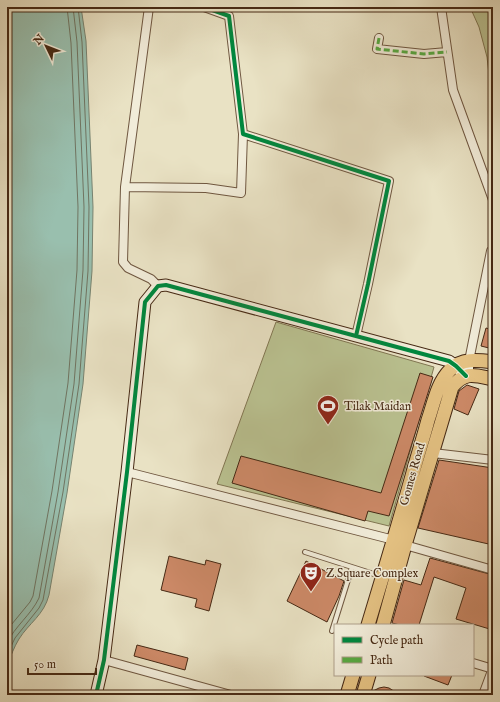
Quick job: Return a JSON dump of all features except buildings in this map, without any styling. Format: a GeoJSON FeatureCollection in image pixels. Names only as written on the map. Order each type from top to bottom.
{"type":"FeatureCollection","features":[{"type":"Feature","properties":{"kind":"main road","name":"Gomes Road"},"geometry":{"type":"LineString","coordinates":[[383,624],[399,543],[437,392],[446,375],[463,362],[474,360],[493,362]]}},
{"type":"Feature","properties":{"kind":"main road"},"geometry":{"type":"LineString","coordinates":[[467,376],[475,375],[493,379]]}},
{"type":"Feature","properties":{"kind":"main road","name":"Gomes Road"},"geometry":{"type":"LineString","coordinates":[[368,624],[382,577],[399,543],[432,453],[452,387],[460,379],[467,376]]}},
{"type":"Feature","properties":{"kind":"main road"},"geometry":{"type":"LineString","coordinates":[[347,695],[353,676]]}},
{"type":"Feature","properties":{"kind":"main road"},"geometry":{"type":"LineString","coordinates":[[363,695],[368,676]]}},
{"type":"Feature","properties":{"kind":"street"},"geometry":{"type":"LineString","coordinates":[[149,7],[125,186],[123,262],[128,268],[151,279],[158,286]]}},
{"type":"Feature","properties":{"kind":"street"},"geometry":{"type":"LineString","coordinates":[[125,186],[206,188],[241,193],[243,134],[229,16],[204,7]]}},
{"type":"Feature","properties":{"kind":"street"},"geometry":{"type":"LineString","coordinates":[[441,7],[453,90],[493,200]]}},
{"type":"Feature","properties":{"kind":"street"},"geometry":{"type":"LineString","coordinates":[[379,38],[377,49],[398,50],[424,54],[447,52]]}},
{"type":"Feature","properties":{"kind":"street"},"geometry":{"type":"LineString","coordinates":[[243,134],[388,181],[368,284],[356,336]]}},
{"type":"Feature","properties":{"kind":"street"},"geometry":{"type":"LineString","coordinates":[[467,376],[491,251]]}},
{"type":"Feature","properties":{"kind":"street"},"geometry":{"type":"LineString","coordinates":[[96,695],[104,660],[127,472],[145,302],[158,286],[166,285],[449,361],[467,376]]}},
{"type":"Feature","properties":{"kind":"street"},"geometry":{"type":"LineString","coordinates":[[432,453],[493,460]]}},
{"type":"Feature","properties":{"kind":"street"},"geometry":{"type":"LineString","coordinates":[[127,472],[399,543],[493,570]]}},
{"type":"Feature","properties":{"kind":"street"},"geometry":{"type":"LineString","coordinates":[[104,660],[231,695]]}},
{"type":"Feature","properties":{"kind":"street"},"geometry":{"type":"LineString","coordinates":[[474,663],[493,668],[483,695]]}},
{"type":"Feature","properties":{"kind":"lane"},"geometry":{"type":"LineString","coordinates":[[305,552],[382,577]]}},
{"type":"Feature","properties":{"kind":"lane"},"geometry":{"type":"LineString","coordinates":[[334,624],[352,567]]}},
{"type":"Feature","properties":{"kind":"lane"},"geometry":{"type":"LineString","coordinates":[[332,631],[334,625]]}},
{"type":"Feature","properties":{"kind":"shaded area"},"geometry":{"type":"Polygon","coordinates":[[[470,7],[493,7],[493,102],[487,57],[479,27],[470,7]]]}},
{"type":"Feature","properties":{"kind":"shaded area","name":"Tilak Maidan"},"geometry":{"type":"Polygon","coordinates":[[[276,322],[434,367],[389,526],[217,484],[276,322]]]}},
{"type":"Feature","properties":{"kind":"water"},"geometry":{"type":"Polygon","coordinates":[[[7,7],[81,7],[86,41],[93,207],[92,271],[83,384],[67,493],[49,595],[44,608],[19,639],[7,665],[7,7]]]}},
{"type":"Feature","properties":{"kind":"marked path"},"geometry":{"type":"LineString","coordinates":[[379,38],[377,49],[424,54],[447,52]]}},
{"type":"Feature","properties":{"kind":"cycle path"},"geometry":{"type":"LineString","coordinates":[[204,7],[229,16],[243,134],[389,181],[356,336]]}},
{"type":"Feature","properties":{"kind":"cycle path"},"geometry":{"type":"LineString","coordinates":[[96,695],[104,660],[127,472],[145,302],[158,286],[166,285],[449,361],[466,376]]}},
{"type":"Feature","properties":{"kind":"place","name":"Tilak Maidan"},"geometry":{"type":"Point","coordinates":[328,426]}},
{"type":"Feature","properties":{"kind":"place","name":"Z Square Complex"},"geometry":{"type":"Point","coordinates":[311,592]}}]}
